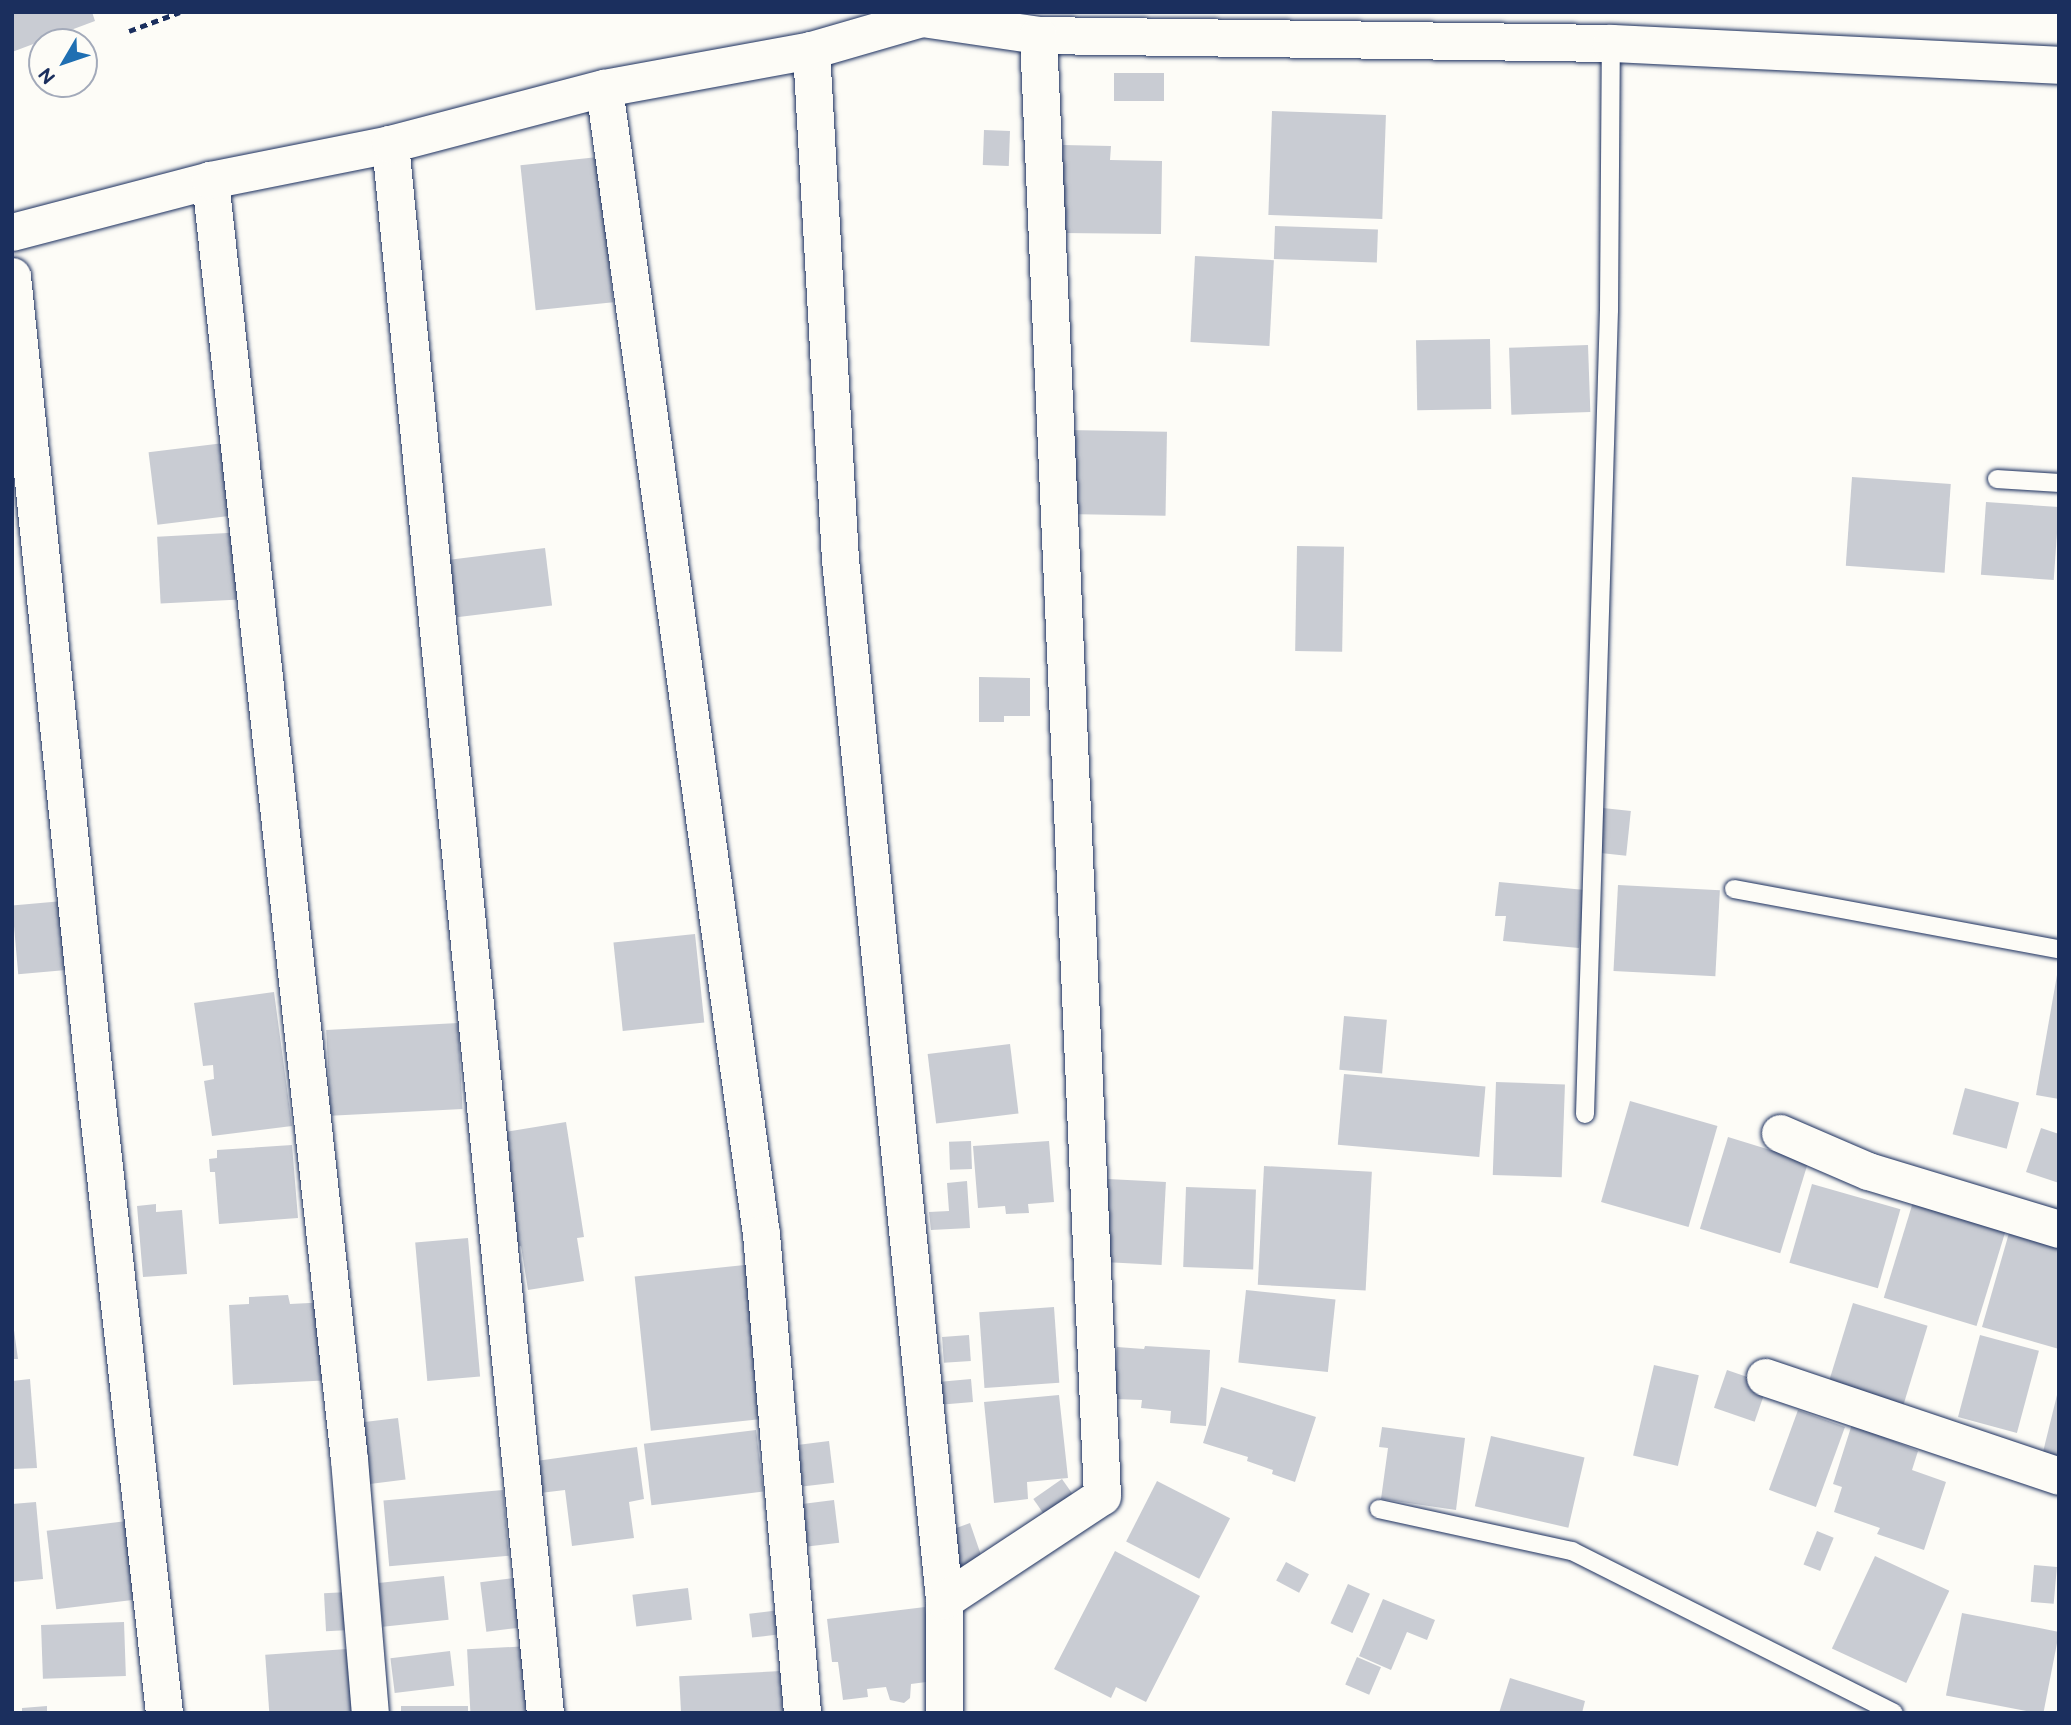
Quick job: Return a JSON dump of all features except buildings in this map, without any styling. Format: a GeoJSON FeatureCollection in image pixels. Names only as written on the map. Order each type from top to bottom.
{"type":"FeatureCollection","features":[{"type":"Feature","properties":{"kind":"street"},"geometry":{"type":"LineString","coordinates":[[12,232],[210,180],[390,144],[604,88],[811,50],[922,15],[1038,34],[1611,43],[2059,65]]}},
{"type":"Feature","properties":{"kind":"street"},"geometry":{"type":"LineString","coordinates":[[944,1600],[1102,1496],[1038,34]]}},
{"type":"Feature","properties":{"kind":"street"},"geometry":{"type":"LineString","coordinates":[[811,50],[840,559],[944,1600],[944,1713]]}},
{"type":"Feature","properties":{"kind":"street"},"geometry":{"type":"LineString","coordinates":[[604,88],[761,1234],[802,1713]]}},
{"type":"Feature","properties":{"kind":"street"},"geometry":{"type":"LineString","coordinates":[[390,144],[545,1713]]}},
{"type":"Feature","properties":{"kind":"street"},"geometry":{"type":"LineString","coordinates":[[210,180],[347,1445],[370,1713]]}},
{"type":"Feature","properties":{"kind":"street"},"geometry":{"type":"LineString","coordinates":[[12,276],[89,1027],[164,1713]]}},
{"type":"Feature","properties":{"kind":"street"},"geometry":{"type":"LineString","coordinates":[[1780,1133],[1867,1171],[2059,1228]]}},
{"type":"Feature","properties":{"kind":"street"},"geometry":{"type":"LineString","coordinates":[[1765,1377],[2059,1476]]}},
{"type":"Feature","properties":{"kind":"lane"},"geometry":{"type":"LineString","coordinates":[[1585,1114],[1609,310],[1611,43]]}},
{"type":"Feature","properties":{"kind":"lane"},"geometry":{"type":"LineString","coordinates":[[1997,479],[2059,483]]}},
{"type":"Feature","properties":{"kind":"lane"},"geometry":{"type":"LineString","coordinates":[[1734,889],[2059,949]]}},
{"type":"Feature","properties":{"kind":"lane"},"geometry":{"type":"LineString","coordinates":[[1379,1509],[1572,1550],[1894,1713]]}},
{"type":"Feature","properties":{"kind":"path"},"geometry":{"type":"LineString","coordinates":[[129,31],[180,12]]}}]}
